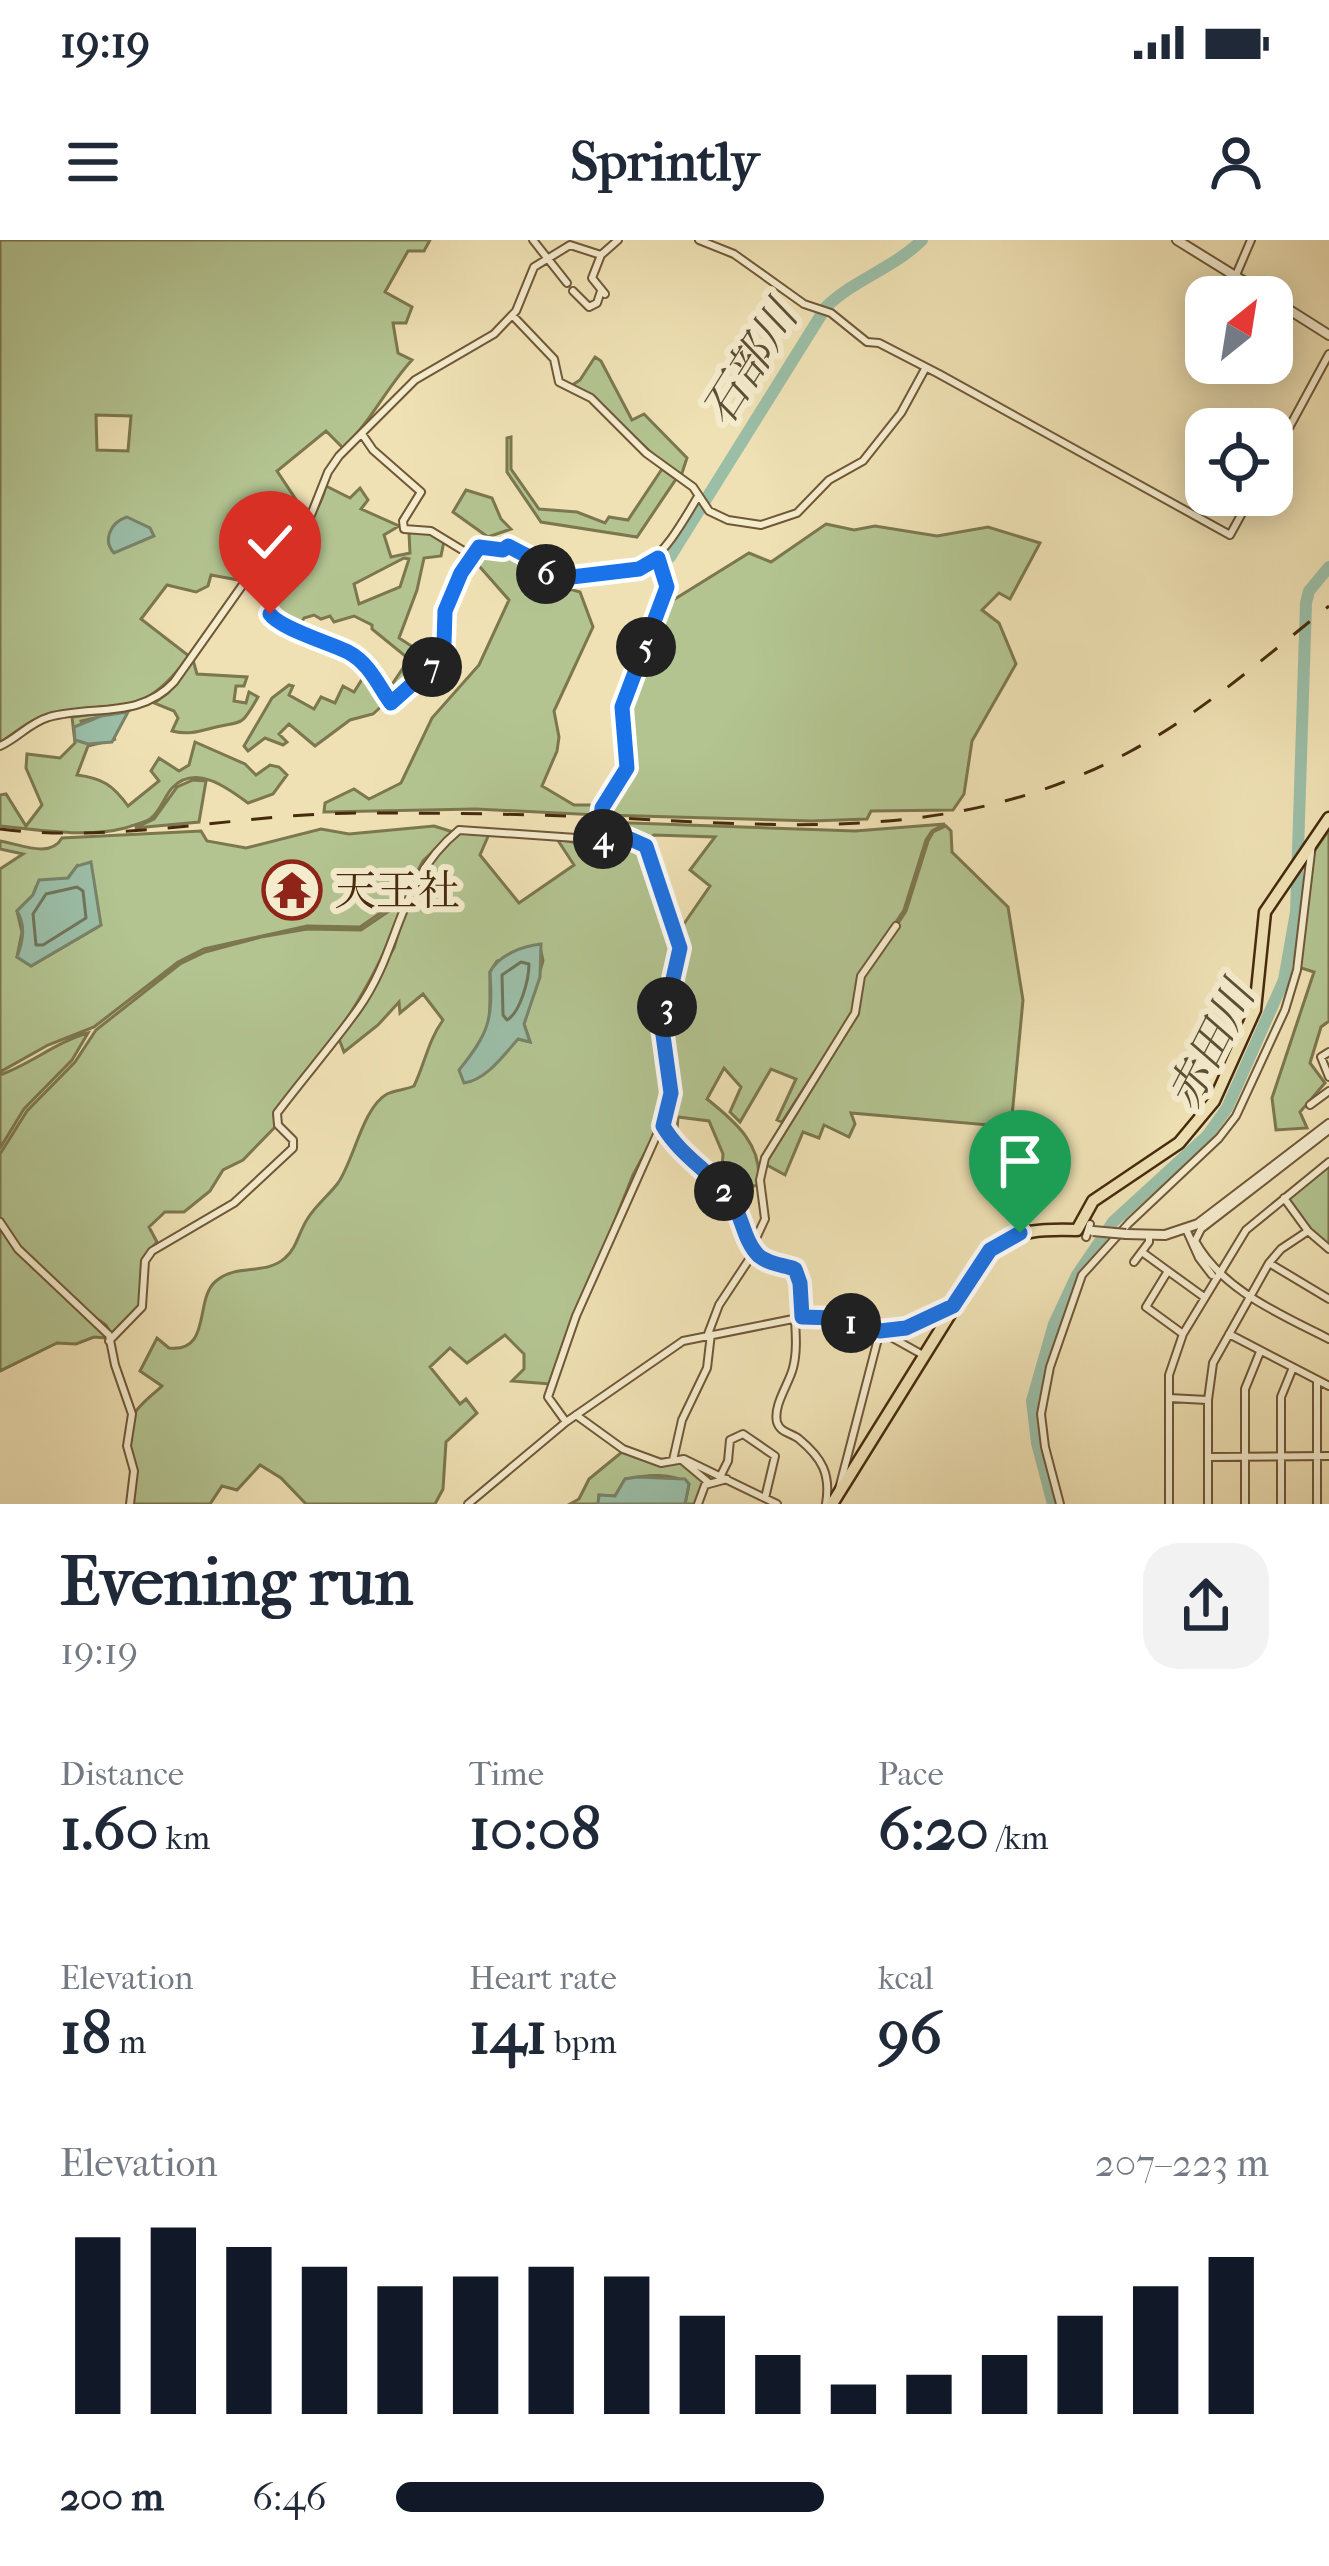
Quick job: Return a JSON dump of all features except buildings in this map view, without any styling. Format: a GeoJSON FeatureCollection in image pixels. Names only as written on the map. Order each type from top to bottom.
{"type":"FeatureCollection","features":[{"type":"Feature","properties":{"kind":"main road"},"geometry":{"type":"LineString","coordinates":[[829,1504],[978,1264],[1001,1242],[1038,1229],[1087,1231],[1093,1201],[1179,1143],[1214,1102],[1251,1023],[1262,923],[1284,881],[1329,818]]}},
{"type":"Feature","properties":{"kind":"street"},"geometry":{"type":"LineString","coordinates":[[533,240],[589,307],[598,303],[603,292],[592,278],[601,255],[618,240]]}},
{"type":"Feature","properties":{"kind":"street"},"geometry":{"type":"LineString","coordinates":[[699,240],[734,254],[804,304],[849,325],[867,342],[879,343],[1185,511]]}},
{"type":"Feature","properties":{"kind":"street"},"geometry":{"type":"LineString","coordinates":[[1177,240],[1236,276],[1251,240]]}},
{"type":"Feature","properties":{"kind":"street"},"geometry":{"type":"LineString","coordinates":[[0,746],[52,717],[134,707],[159,697],[274,542],[311,515],[328,472],[415,380],[494,334],[513,316],[530,272],[549,256],[570,245],[601,255]]}},
{"type":"Feature","properties":{"kind":"street"},"geometry":{"type":"LineString","coordinates":[[1293,312],[1329,335]]}},
{"type":"Feature","properties":{"kind":"street"},"geometry":{"type":"LineString","coordinates":[[513,316],[554,358],[559,382],[591,398],[646,453],[693,488],[709,511],[750,525],[797,513],[829,480],[863,460],[893,424],[925,369]]}},
{"type":"Feature","properties":{"kind":"street"},"geometry":{"type":"LineString","coordinates":[[1293,420],[1329,354]]}},
{"type":"Feature","properties":{"kind":"street"},"geometry":{"type":"LineString","coordinates":[[362,434],[373,450],[421,492],[403,527],[410,532],[431,531],[472,556]]}},
{"type":"Feature","properties":{"kind":"street"},"geometry":{"type":"LineString","coordinates":[[254,571],[273,598],[270,614],[274,622],[307,632],[353,656],[380,679],[391,703],[437,662],[444,644],[445,611],[481,547],[503,550],[508,546],[555,579],[639,569],[658,558],[701,501]]}},
{"type":"Feature","properties":{"kind":"street"},"geometry":{"type":"LineString","coordinates":[[1195,516],[1230,535],[1240,516]]}},
{"type":"Feature","properties":{"kind":"street"},"geometry":{"type":"LineString","coordinates":[[598,840],[602,808],[627,768],[622,707],[667,587],[658,558]]}},
{"type":"Feature","properties":{"kind":"street"},"geometry":{"type":"LineString","coordinates":[[109,1341],[142,1307],[145,1261],[152,1251],[234,1203],[293,1148],[292,1138],[277,1122],[278,1113],[358,1009],[392,947],[407,896],[430,857],[459,830],[576,838],[588,843],[628,838],[646,846],[677,935],[678,967],[662,1028],[671,1093],[663,1126],[635,1176],[576,1316],[548,1397],[566,1422]]}},
{"type":"Feature","properties":{"kind":"street"},"geometry":{"type":"LineString","coordinates":[[1060,1504],[1041,1414],[1050,1367],[1076,1292],[1088,1266],[1236,1116],[1285,1010],[1298,970],[1311,846]]}},
{"type":"Feature","properties":{"kind":"street"},"geometry":{"type":"LineString","coordinates":[[676,1459],[682,1420],[707,1368],[719,1305],[765,1219],[760,1180],[765,1158],[855,1013],[861,976],[896,926]]}},
{"type":"Feature","properties":{"kind":"street"},"geometry":{"type":"LineString","coordinates":[[1329,1052],[1321,1057],[1329,1077]]}},
{"type":"Feature","properties":{"kind":"street"},"geometry":{"type":"LineString","coordinates":[[1310,1105],[1329,1091]]}},
{"type":"Feature","properties":{"kind":"street"},"geometry":{"type":"LineString","coordinates":[[663,1126],[677,1148],[729,1196],[753,1249],[767,1261],[795,1269],[800,1283],[793,1370],[783,1389],[777,1421],[780,1429],[800,1439],[824,1464],[829,1504]]}},
{"type":"Feature","properties":{"kind":"street"},"geometry":{"type":"LineString","coordinates":[[1087,1231],[1149,1235],[1186,1229],[1329,1127]]}},
{"type":"Feature","properties":{"kind":"street"},"geometry":{"type":"LineString","coordinates":[[1216,1276],[1196,1241],[1197,1232],[1329,1127]]}},
{"type":"Feature","properties":{"kind":"street"},"geometry":{"type":"LineString","coordinates":[[1168,1504],[1172,1362],[1183,1334],[1246,1230],[1329,1162]]}},
{"type":"Feature","properties":{"kind":"street"},"geometry":{"type":"LineString","coordinates":[[1283,1198],[1329,1249]]}},
{"type":"Feature","properties":{"kind":"street"},"geometry":{"type":"LineString","coordinates":[[0,1222],[18,1249],[55,1286],[105,1326],[132,1414],[130,1504]]}},
{"type":"Feature","properties":{"kind":"street"},"geometry":{"type":"LineString","coordinates":[[1186,1229],[1199,1258],[1216,1276],[1329,1341]]}},
{"type":"Feature","properties":{"kind":"street"},"geometry":{"type":"LineString","coordinates":[[1208,1504],[1211,1369],[1269,1263],[1308,1231]]}},
{"type":"Feature","properties":{"kind":"street"},"geometry":{"type":"LineString","coordinates":[[1134,1262],[1149,1235]]}},
{"type":"Feature","properties":{"kind":"street"},"geometry":{"type":"LineString","coordinates":[[1142,1252],[1204,1298]]}},
{"type":"Feature","properties":{"kind":"street"},"geometry":{"type":"LineString","coordinates":[[1269,1263],[1329,1299]]}},
{"type":"Feature","properties":{"kind":"street"},"geometry":{"type":"LineString","coordinates":[[1168,1271],[1146,1307],[1183,1334]]}},
{"type":"Feature","properties":{"kind":"street"},"geometry":{"type":"LineString","coordinates":[[880,1331],[906,1328],[953,1306]]}},
{"type":"Feature","properties":{"kind":"street"},"geometry":{"type":"LineString","coordinates":[[468,1504],[566,1422],[683,1341],[799,1319],[835,1318],[880,1331],[923,1354]]}},
{"type":"Feature","properties":{"kind":"street"},"geometry":{"type":"LineString","coordinates":[[839,1492],[880,1331]]}},
{"type":"Feature","properties":{"kind":"street"},"geometry":{"type":"LineString","coordinates":[[1229,1334],[1329,1386]]}},
{"type":"Feature","properties":{"kind":"street"},"geometry":{"type":"LineString","coordinates":[[1245,1504],[1245,1388],[1260,1352]]}},
{"type":"Feature","properties":{"kind":"street"},"geometry":{"type":"LineString","coordinates":[[1281,1504],[1281,1397],[1292,1370]]}},
{"type":"Feature","properties":{"kind":"street"},"geometry":{"type":"LineString","coordinates":[[1317,1383],[1317,1504]]}},
{"type":"Feature","properties":{"kind":"street"},"geometry":{"type":"LineString","coordinates":[[1169,1398],[1208,1400]]}},
{"type":"Feature","properties":{"kind":"street"},"geometry":{"type":"LineString","coordinates":[[576,1415],[623,1449],[653,1462],[676,1459],[777,1504]]}},
{"type":"Feature","properties":{"kind":"street"},"geometry":{"type":"LineString","coordinates":[[724,1478],[730,1440],[742,1434],[775,1456],[765,1498]]}},
{"type":"Feature","properties":{"kind":"street"},"geometry":{"type":"LineString","coordinates":[[1209,1457],[1329,1456]]}},
{"type":"Feature","properties":{"kind":"street"},"geometry":{"type":"LineString","coordinates":[[676,1459],[708,1482],[724,1478]]}},
{"type":"Feature","properties":{"kind":"street"},"geometry":{"type":"LineString","coordinates":[[698,1504],[708,1482]]}},
{"type":"Feature","properties":{"kind":"shaded area"},"geometry":{"type":"Polygon","coordinates":[[[0,240],[430,240],[424,251],[408,251],[385,292],[412,307],[406,323],[393,323],[398,353],[412,360],[343,448],[326,431],[277,471],[307,516],[272,541],[244,581],[211,575],[208,586],[196,592],[167,585],[141,619],[189,656],[171,678],[155,692],[126,705],[41,717],[0,743],[0,240]],[[96,415],[97,450],[128,451],[131,416],[96,415]]]}},
{"type":"Feature","properties":{"kind":"shaded area"},"geometry":{"type":"Polygon","coordinates":[[[595,357],[632,420],[644,414],[687,458],[680,479],[592,398],[569,387],[580,380],[595,357]]]}},
{"type":"Feature","properties":{"kind":"shaded area"},"geometry":{"type":"Polygon","coordinates":[[[511,437],[511,469],[539,509],[577,512],[605,523],[609,517],[628,520],[662,469],[676,479],[637,537],[541,522],[507,472],[507,438],[511,437]]]}},
{"type":"Feature","properties":{"kind":"shaded area"},"geometry":{"type":"Polygon","coordinates":[[[326,486],[350,498],[360,488],[368,500],[361,509],[399,526],[384,535],[391,557],[410,553],[409,533],[425,531],[444,541],[441,556],[424,558],[399,638],[436,662],[396,695],[387,692],[409,659],[372,625],[354,616],[334,622],[330,616],[314,615],[304,618],[299,627],[278,621],[273,614],[276,598],[263,572],[304,575],[305,559],[268,555],[309,519],[326,486]],[[409,559],[354,584],[359,604],[400,587],[409,559]]]}},
{"type":"Feature","properties":{"kind":"shaded area"},"geometry":{"type":"Polygon","coordinates":[[[466,490],[492,498],[511,529],[488,537],[453,512],[466,490]]]}},
{"type":"Feature","properties":{"kind":"shaded area"},"geometry":{"type":"Polygon","coordinates":[[[826,524],[937,536],[988,527],[1040,543],[1010,599],[999,593],[982,610],[999,623],[1016,664],[972,741],[964,794],[953,810],[871,811],[867,819],[812,821],[604,815],[634,769],[628,709],[670,602],[749,553],[771,562],[826,524]]]}},
{"type":"Feature","properties":{"kind":"shaded area"},"geometry":{"type":"Polygon","coordinates":[[[508,548],[554,582],[571,580],[569,589],[580,592],[593,627],[554,711],[557,751],[542,786],[574,805],[601,805],[598,815],[476,809],[324,812],[325,803],[354,789],[369,799],[401,783],[432,718],[479,665],[509,600],[472,558],[478,550],[508,548]]]}},
{"type":"Feature","properties":{"kind":"shaded area"},"geometry":{"type":"Polygon","coordinates":[[[193,660],[197,674],[247,677],[244,686],[236,686],[234,701],[246,703],[249,692],[258,697],[244,719],[197,732],[172,731],[178,718],[174,711],[154,703],[168,693],[193,660]]]}},
{"type":"Feature","properties":{"kind":"shaded area"},"geometry":{"type":"Polygon","coordinates":[[[366,673],[378,682],[385,703],[373,714],[350,720],[315,746],[289,724],[279,734],[287,742],[283,745],[265,738],[248,751],[244,746],[272,698],[289,685],[293,686],[289,695],[314,709],[321,697],[335,703],[343,686],[354,692],[366,673]]]}},
{"type":"Feature","properties":{"kind":"shaded area"},"geometry":{"type":"Polygon","coordinates":[[[130,710],[81,721],[88,744],[116,739],[88,746],[77,775],[106,784],[128,806],[159,781],[151,771],[159,758],[179,771],[189,765],[195,742],[245,764],[256,775],[270,765],[287,775],[273,794],[248,803],[212,781],[181,781],[150,819],[110,831],[0,826],[0,795],[6,794],[26,826],[42,805],[26,768],[27,754],[60,758],[75,743],[72,717],[130,710]]]}},
{"type":"Feature","properties":{"kind":"shaded area"},"geometry":{"type":"Polygon","coordinates":[[[193,780],[206,781],[199,822],[135,828],[154,819],[177,787],[193,780]]]}},
{"type":"Feature","properties":{"kind":"shaded area"},"geometry":{"type":"Polygon","coordinates":[[[603,822],[855,831],[945,824],[926,840],[904,910],[860,976],[854,1011],[782,1122],[777,1120],[796,1079],[771,1069],[740,1122],[730,1112],[741,1087],[724,1068],[707,1099],[752,1147],[758,1185],[728,1192],[702,1165],[722,1167],[723,1154],[709,1121],[678,1117],[676,1145],[665,1127],[671,1092],[665,1034],[680,958],[679,931],[710,886],[690,870],[715,837],[654,835],[644,841],[602,835],[603,822]]]}},
{"type":"Feature","properties":{"kind":"shaded area"},"geometry":{"type":"Polygon","coordinates":[[[434,826],[453,832],[423,861],[404,897],[360,927],[307,926],[204,949],[178,962],[94,1027],[48,1045],[0,1072],[0,869],[23,854],[0,849],[0,841],[42,849],[62,838],[201,831],[207,841],[246,848],[321,829],[349,834],[434,826]],[[77,866],[68,878],[36,887],[17,911],[22,932],[17,957],[31,966],[101,925],[77,866]]]}},
{"type":"Feature","properties":{"kind":"shaded area"},"geometry":{"type":"Polygon","coordinates":[[[946,826],[951,831],[952,852],[1008,907],[1023,1000],[1011,1127],[851,1113],[855,1124],[849,1137],[824,1125],[819,1138],[803,1132],[785,1175],[765,1164],[858,1014],[859,983],[906,911],[928,841],[933,832],[946,826]]]}},
{"type":"Feature","properties":{"kind":"shaded area"},"geometry":{"type":"Polygon","coordinates":[[[1329,830],[1329,1021],[1321,1027],[1310,1063],[1325,1083],[1300,1112],[1307,1128],[1276,1130],[1272,1098],[1314,972],[1298,967],[1308,860],[1329,830]]]}},
{"type":"Feature","properties":{"kind":"shaded area"},"geometry":{"type":"Polygon","coordinates":[[[459,832],[489,834],[480,855],[519,903],[574,865],[557,839],[583,844],[632,843],[645,851],[678,948],[660,1029],[669,1108],[633,1175],[550,1384],[512,1381],[524,1369],[524,1354],[505,1335],[467,1363],[450,1348],[430,1367],[460,1404],[466,1399],[477,1413],[446,1442],[443,1489],[435,1504],[306,1504],[281,1478],[260,1465],[237,1490],[222,1486],[210,1504],[132,1504],[131,1425],[139,1407],[162,1386],[140,1371],[157,1338],[169,1348],[191,1342],[216,1281],[285,1258],[311,1213],[344,1173],[371,1110],[387,1094],[414,1086],[443,1020],[423,994],[400,1013],[399,1002],[344,1052],[339,1039],[394,948],[408,899],[423,870],[459,832]],[[541,951],[497,961],[490,972],[490,1023],[478,1047],[518,1039],[530,1042],[524,1024],[543,961],[541,951]]]}},
{"type":"Feature","properties":{"kind":"shaded area"},"geometry":{"type":"Polygon","coordinates":[[[404,901],[366,988],[274,1116],[276,1126],[243,1160],[223,1170],[210,1191],[184,1212],[165,1212],[149,1227],[157,1242],[146,1259],[143,1297],[134,1314],[111,1334],[20,1247],[0,1219],[0,1154],[27,1111],[75,1062],[96,1030],[180,964],[261,937],[307,929],[361,930],[404,901]]]}},
{"type":"Feature","properties":{"kind":"shaded area"},"geometry":{"type":"Polygon","coordinates":[[[88,1033],[72,1060],[24,1109],[0,1148],[0,1075],[88,1033]]]}},
{"type":"Feature","properties":{"kind":"shaded area"},"geometry":{"type":"Polygon","coordinates":[[[1329,1165],[1329,1247],[1288,1198],[1329,1165]]]}},
{"type":"Feature","properties":{"kind":"shaded area"},"geometry":{"type":"Polygon","coordinates":[[[0,1226],[54,1287],[104,1327],[107,1338],[57,1343],[0,1371],[0,1226]]]}},
{"type":"Feature","properties":{"kind":"shaded area"},"geometry":{"type":"Polygon","coordinates":[[[622,1452],[661,1465],[679,1461],[705,1482],[696,1504],[685,1504],[689,1484],[658,1476],[625,1479],[615,1496],[599,1495],[598,1504],[570,1504],[579,1499],[589,1479],[622,1452]]]}},
{"type":"Feature","properties":{"kind":"water"},"geometry":{"type":"Polygon","coordinates":[[[127,517],[150,528],[154,536],[114,553],[110,532],[127,517]]]}},
{"type":"Feature","properties":{"kind":"water"},"geometry":{"type":"Polygon","coordinates":[[[128,712],[112,742],[75,740],[74,727],[128,712]]]}},
{"type":"Feature","properties":{"kind":"water"},"geometry":{"type":"Polygon","coordinates":[[[91,862],[101,925],[31,966],[17,957],[23,934],[17,911],[33,895],[39,880],[68,878],[77,866],[91,862]]]}},
{"type":"Feature","properties":{"kind":"water"},"geometry":{"type":"Polygon","coordinates":[[[541,944],[540,977],[524,1024],[530,1042],[518,1039],[487,1072],[464,1083],[459,1070],[483,1035],[489,1014],[490,972],[512,952],[541,944]]]}},
{"type":"Feature","properties":{"kind":"water"},"geometry":{"type":"Polygon","coordinates":[[[625,1479],[685,1479],[689,1484],[685,1504],[598,1504],[599,1495],[615,1496],[625,1479]]]}},
{"type":"Feature","properties":{"kind":"waterway","name":"石部川"},"geometry":{"type":"LineString","coordinates":[[670,557],[826,307],[922,240]]}},
{"type":"Feature","properties":{"kind":"waterway","name":"赤田川"},"geometry":{"type":"LineString","coordinates":[[1053,1504],[1032,1401],[1054,1324],[1077,1275],[1113,1222],[1207,1136],[1227,1108],[1284,980],[1296,912],[1306,603],[1309,591],[1329,567]]}},
{"type":"Feature","properties":{"kind":"railway"},"geometry":{"type":"LineString","coordinates":[[0,829],[91,833],[363,813],[751,824],[880,822],[943,814],[1006,801],[1069,780],[1131,751],[1208,701],[1329,606]]}},
{"type":"Feature","properties":{"kind":"place","name":"天王社"},"geometry":{"type":"Point","coordinates":[292,890]}},
{"type":"Feature","properties":{"kind":"route"},"geometry":{"type":"LineString","coordinates":[[270,614],[277,623],[307,632],[353,656],[380,679],[391,703],[437,662],[444,644],[445,611],[461,573],[479,547],[503,550],[508,546],[555,579],[639,569],[658,558],[667,587],[622,707],[627,771],[602,808],[598,840],[628,838],[646,846],[680,948],[662,1028],[671,1093],[663,1126],[677,1148],[729,1196],[754,1252],[795,1269],[802,1317],[835,1318],[880,1331],[906,1328],[953,1306],[990,1250],[1020,1233]]}}]}
